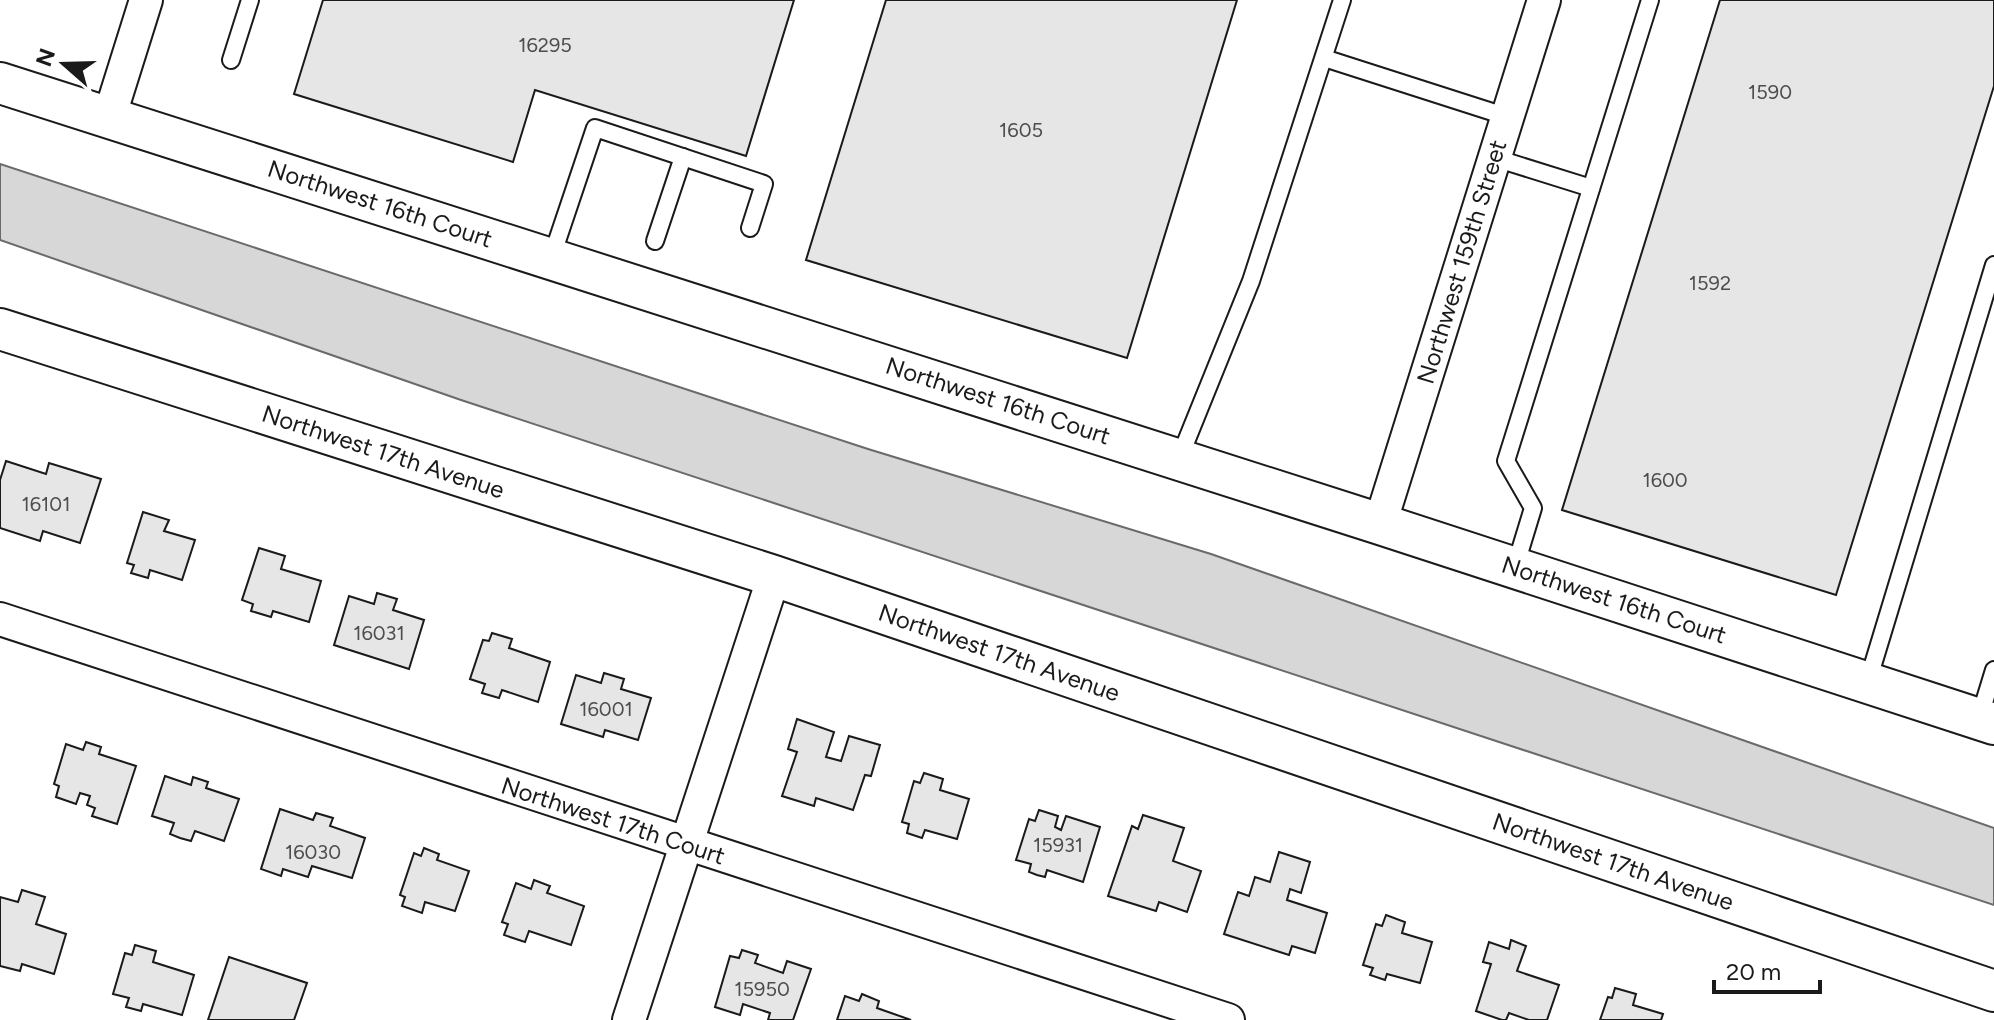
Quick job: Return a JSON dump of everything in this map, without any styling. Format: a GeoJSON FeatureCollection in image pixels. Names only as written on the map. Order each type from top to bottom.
{"type":"FeatureCollection","features":[{"type":"Feature","properties":{"kind":"street"},"geometry":{"type":"LineString","coordinates":[[109,118],[146,0]]}},
{"type":"Feature","properties":{"kind":"street","name":"Northwest 159th Street"},"geometry":{"type":"LineString","coordinates":[[1380,524],[1544,0]]}},
{"type":"Feature","properties":{"kind":"street","name":"Northwest 16th Court"},"geometry":{"type":"LineString","coordinates":[[0,83],[1179,459],[1986,721]]}},
{"type":"Feature","properties":{"kind":"street","name":"Northwest 17th Avenue"},"geometry":{"type":"LineString","coordinates":[[0,329],[774,576],[1994,991]]}},
{"type":"Feature","properties":{"kind":"street"},"geometry":{"type":"LineString","coordinates":[[629,1020],[774,576]]}},
{"type":"Feature","properties":{"kind":"street","name":"Northwest 17th Court"},"geometry":{"type":"LineString","coordinates":[[0,619],[686,846],[1228,1020]]}},
{"type":"Feature","properties":{"kind":"lane"},"geometry":{"type":"LineString","coordinates":[[231,60],[250,0]]}},
{"type":"Feature","properties":{"kind":"lane"},"geometry":{"type":"LineString","coordinates":[[1179,459],[1251,281],[1342,0]]}},
{"type":"Feature","properties":{"kind":"lane"},"geometry":{"type":"LineString","coordinates":[[1515,567],[1533,508],[1506,461],[1650,0]]}},
{"type":"Feature","properties":{"kind":"lane"},"geometry":{"type":"LineString","coordinates":[[1324,58],[1508,117]]}},
{"type":"Feature","properties":{"kind":"lane"},"geometry":{"type":"LineString","coordinates":[[551,259],[595,128],[764,184],[750,228]]}},
{"type":"Feature","properties":{"kind":"lane"},"geometry":{"type":"LineString","coordinates":[[655,241],[683,157]]}},
{"type":"Feature","properties":{"kind":"lane"},"geometry":{"type":"LineString","coordinates":[[1495,158],[1591,188]]}},
{"type":"Feature","properties":{"kind":"lane"},"geometry":{"type":"LineString","coordinates":[[1867,683],[1994,265]]}},
{"type":"Feature","properties":{"kind":"lane"},"geometry":{"type":"LineString","coordinates":[[1986,721],[1994,670]]}},
{"type":"Feature","properties":{"kind":"shaded area"},"geometry":{"type":"Polygon","coordinates":[[[0,164],[868,449],[1211,554],[1994,828],[1994,905],[461,400],[0,240],[0,164]]]}},
{"type":"Feature","properties":{"kind":"building"},"geometry":{"type":"Polygon","coordinates":[[[323,0],[794,0],[746,156],[535,90],[513,162],[294,94],[323,0]]]}},
{"type":"Feature","properties":{"kind":"building"},"geometry":{"type":"Polygon","coordinates":[[[886,0],[1237,0],[1127,358],[806,260],[886,0]]]}},
{"type":"Feature","properties":{"kind":"building"},"geometry":{"type":"Polygon","coordinates":[[[1720,0],[1994,0],[1994,86],[1836,595],[1562,510],[1720,0]]]}},
{"type":"Feature","properties":{"kind":"building"},"geometry":{"type":"Polygon","coordinates":[[[6,461],[46,474],[49,463],[101,479],[80,543],[43,531],[40,541],[0,528],[0,480],[6,461]]]}},
{"type":"Feature","properties":{"kind":"building"},"geometry":{"type":"Polygon","coordinates":[[[143,512],[169,520],[164,531],[195,540],[182,580],[150,570],[148,578],[131,573],[134,565],[127,563],[143,512]]]}},
{"type":"Feature","properties":{"kind":"building"},"geometry":{"type":"Polygon","coordinates":[[[259,548],[285,556],[281,569],[321,581],[309,622],[273,611],[271,617],[251,611],[253,604],[242,600],[259,548]]]}},
{"type":"Feature","properties":{"kind":"building"},"geometry":{"type":"Polygon","coordinates":[[[377,593],[397,599],[393,610],[424,620],[409,669],[334,645],[349,596],[374,604],[377,593]]]}},
{"type":"Feature","properties":{"kind":"building"},"geometry":{"type":"Polygon","coordinates":[[[492,633],[512,639],[509,648],[550,662],[538,702],[502,690],[499,698],[482,693],[485,684],[470,679],[483,640],[489,641],[492,633]]]}},
{"type":"Feature","properties":{"kind":"building"},"geometry":{"type":"Polygon","coordinates":[[[604,673],[624,679],[621,689],[651,698],[638,740],[605,730],[603,737],[561,724],[576,675],[601,683],[604,673]]]}},
{"type":"Feature","properties":{"kind":"building"},"geometry":{"type":"Polygon","coordinates":[[[797,719],[834,732],[826,757],[841,761],[849,736],[880,745],[871,776],[865,775],[853,810],[816,798],[814,806],[782,796],[797,752],[788,749],[797,719]]]}},
{"type":"Feature","properties":{"kind":"building"},"geometry":{"type":"Polygon","coordinates":[[[86,742],[101,747],[99,754],[136,766],[117,824],[92,816],[95,808],[87,805],[90,796],[80,793],[76,804],[56,797],[59,786],[54,784],[66,744],[83,750],[86,742]]]}},
{"type":"Feature","properties":{"kind":"building"},"geometry":{"type":"Polygon","coordinates":[[[924,773],[943,779],[940,790],[969,799],[957,839],[925,830],[922,838],[907,833],[909,824],[902,822],[914,781],[920,783],[924,773]]]}},
{"type":"Feature","properties":{"kind":"building"},"geometry":{"type":"Polygon","coordinates":[[[165,776],[191,785],[193,777],[208,782],[206,788],[239,799],[224,841],[195,831],[191,841],[180,838],[170,834],[174,823],[152,816],[165,776]]]}},
{"type":"Feature","properties":{"kind":"building"},"geometry":{"type":"Polygon","coordinates":[[[280,809],[313,820],[316,813],[333,818],[330,826],[365,838],[352,878],[312,866],[308,877],[283,869],[281,876],[261,869],[280,809]]]}},
{"type":"Feature","properties":{"kind":"building"},"geometry":{"type":"Polygon","coordinates":[[[1039,810],[1058,816],[1055,827],[1061,830],[1066,816],[1100,827],[1083,882],[1047,870],[1045,877],[1037,875],[1029,872],[1031,864],[1016,860],[1029,819],[1035,821],[1039,810]]]}},
{"type":"Feature","properties":{"kind":"building"},"geometry":{"type":"Polygon","coordinates":[[[1143,815],[1184,828],[1173,861],[1201,871],[1187,912],[1159,902],[1156,911],[1108,896],[1132,826],[1138,829],[1143,815]]]}},
{"type":"Feature","properties":{"kind":"building"},"geometry":{"type":"Polygon","coordinates":[[[424,848],[439,854],[437,860],[469,871],[455,911],[425,902],[422,913],[402,906],[405,897],[400,895],[414,853],[421,856],[424,848]]]}},
{"type":"Feature","properties":{"kind":"building"},"geometry":{"type":"Polygon","coordinates":[[[1279,852],[1310,862],[1301,893],[1290,889],[1287,900],[1327,913],[1315,953],[1292,946],[1289,955],[1224,934],[1238,892],[1249,896],[1255,877],[1270,882],[1279,852]]]}},
{"type":"Feature","properties":{"kind":"building"},"geometry":{"type":"Polygon","coordinates":[[[534,880],[550,886],[547,893],[584,906],[571,945],[529,931],[525,942],[504,935],[508,924],[502,922],[516,883],[531,889],[534,880]]]}},
{"type":"Feature","properties":{"kind":"building"},"geometry":{"type":"Polygon","coordinates":[[[22,890],[45,897],[36,924],[66,934],[54,974],[22,964],[20,971],[0,966],[0,897],[18,902],[22,890]]]}},
{"type":"Feature","properties":{"kind":"building"},"geometry":{"type":"Polygon","coordinates":[[[1386,915],[1405,922],[1402,933],[1432,942],[1420,983],[1387,974],[1385,980],[1370,975],[1373,968],[1363,965],[1376,924],[1382,926],[1386,915]]]}},
{"type":"Feature","properties":{"kind":"building"},"geometry":{"type":"Polygon","coordinates":[[[1511,940],[1526,946],[1517,971],[1559,985],[1547,1020],[1529,1020],[1509,1013],[1506,1020],[1502,1020],[1476,1011],[1491,964],[1483,962],[1489,942],[1509,949],[1511,940]]]}},
{"type":"Feature","properties":{"kind":"building"},"geometry":{"type":"Polygon","coordinates":[[[135,945],[156,951],[153,962],[194,975],[182,1015],[143,1004],[141,1011],[126,1007],[129,998],[113,994],[125,953],[132,955],[135,945]]]}},
{"type":"Feature","properties":{"kind":"building"},"geometry":{"type":"Polygon","coordinates":[[[742,950],[758,955],[755,963],[783,973],[787,961],[811,969],[793,1020],[768,1020],[770,1013],[743,1004],[740,1015],[715,1007],[730,956],[739,958],[742,950]]]}},
{"type":"Feature","properties":{"kind":"building"},"geometry":{"type":"Polygon","coordinates":[[[229,957],[307,983],[294,1020],[208,1020],[229,957]]]}},
{"type":"Feature","properties":{"kind":"building"},"geometry":{"type":"Polygon","coordinates":[[[1615,988],[1636,994],[1633,1005],[1663,1014],[1661,1020],[1600,1020],[1608,997],[1612,998],[1615,988]]]}},
{"type":"Feature","properties":{"kind":"building"},"geometry":{"type":"Polygon","coordinates":[[[862,994],[879,1001],[877,1008],[911,1020],[837,1020],[845,996],[859,1001],[862,994]]]}}]}
